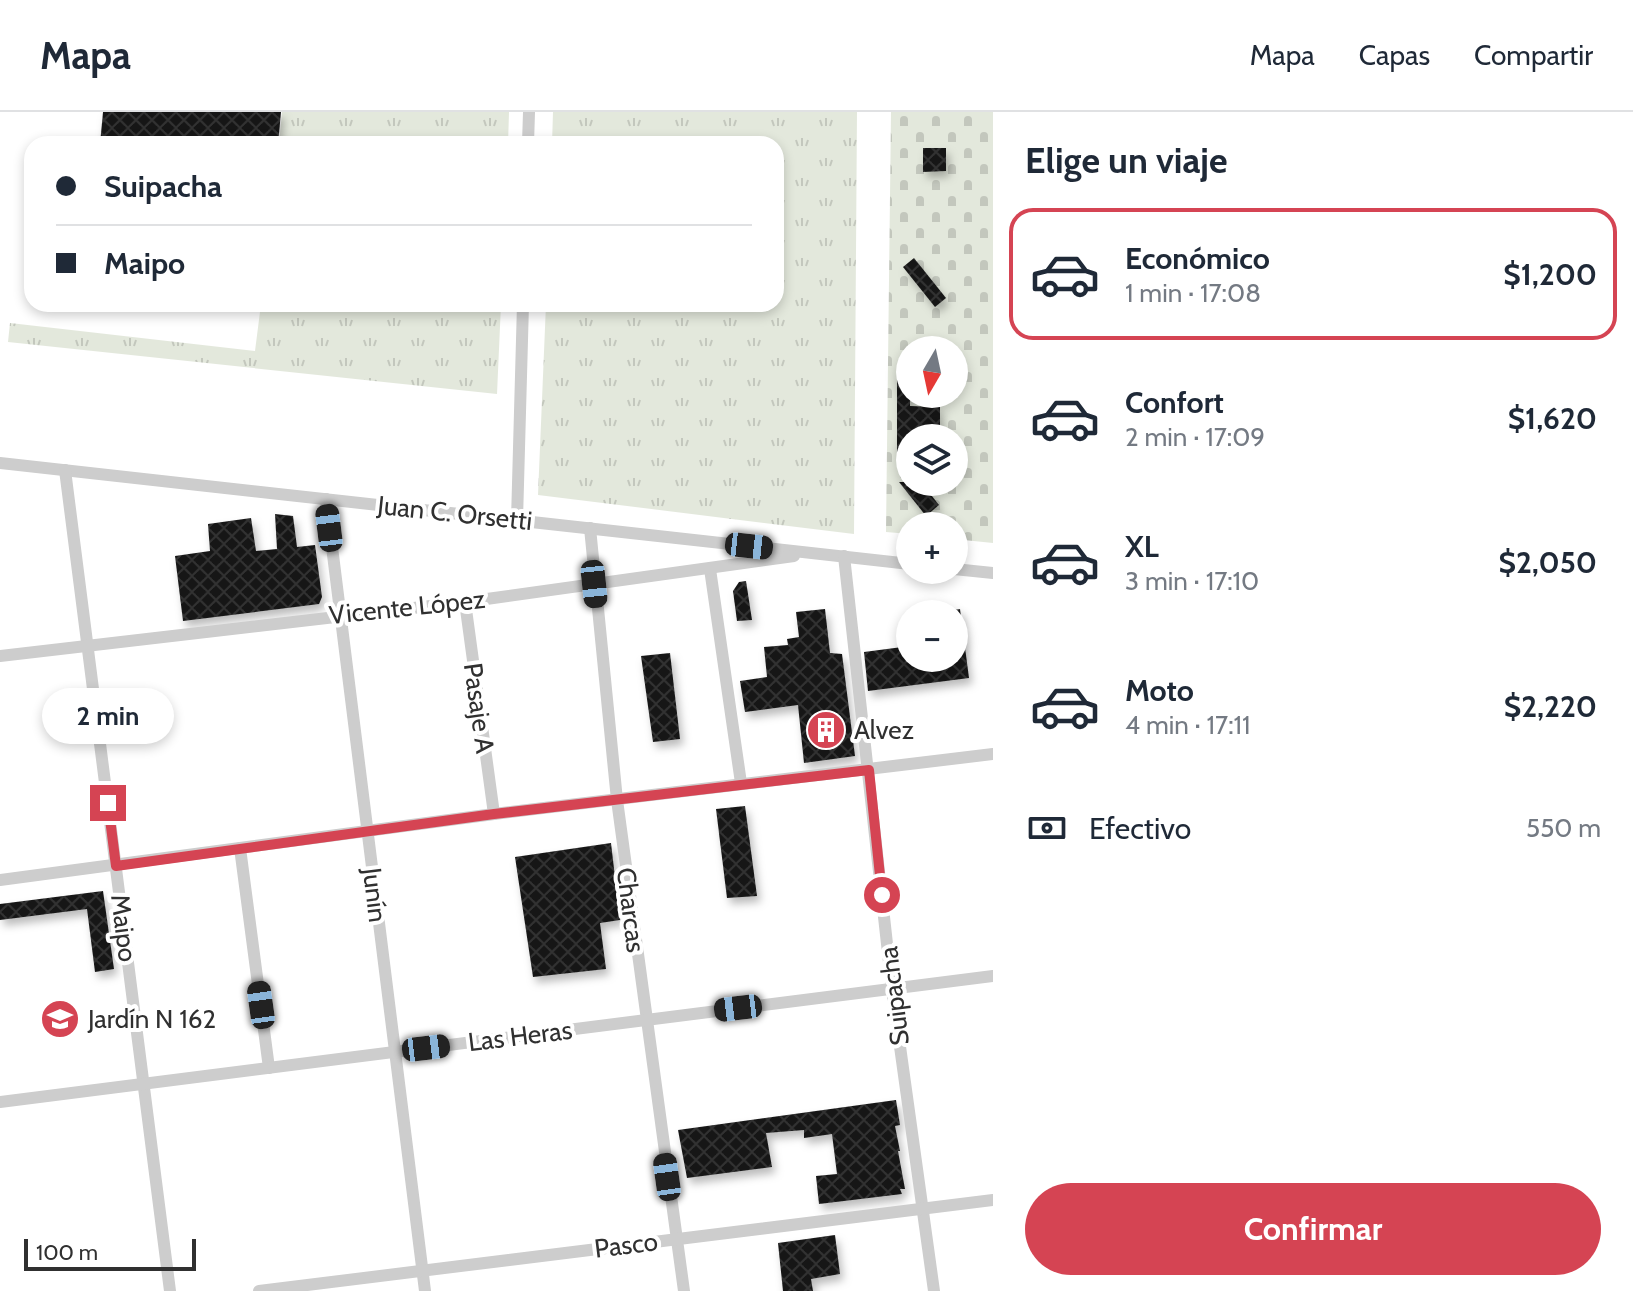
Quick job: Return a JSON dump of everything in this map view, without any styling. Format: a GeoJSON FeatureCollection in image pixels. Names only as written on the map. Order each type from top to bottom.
{"type":"FeatureCollection","features":[{"type":"Feature","properties":{"kind":"street"},"geometry":{"type":"LineString","coordinates":[[528,136],[529,112]]}},
{"type":"Feature","properties":{"kind":"street"},"geometry":{"type":"LineString","coordinates":[[517,520],[523,312]]}},
{"type":"Feature","properties":{"kind":"street","name":"Juan C. Orsetti"},"geometry":{"type":"LineString","coordinates":[[0,463],[896,562]]}},
{"type":"Feature","properties":{"kind":"street","name":"Maipo"},"geometry":{"type":"LineString","coordinates":[[65,470],[170,1291]]}},
{"type":"Feature","properties":{"kind":"street","name":"Junín"},"geometry":{"type":"LineString","coordinates":[[326,499],[425,1291]]}},
{"type":"Feature","properties":{"kind":"street","name":"Charcas"},"geometry":{"type":"LineString","coordinates":[[590,528],[617,800],[684,1291]]}},
{"type":"Feature","properties":{"kind":"street","name":"Vicente López"},"geometry":{"type":"LineString","coordinates":[[0,656],[340,614],[465,602],[812,553]]}},
{"type":"Feature","properties":{"kind":"street","name":"Suipacha"},"geometry":{"type":"LineString","coordinates":[[844,556],[892,989],[934,1291]]}},
{"type":"Feature","properties":{"kind":"street"},"geometry":{"type":"LineString","coordinates":[[710,569],[741,783]]}},
{"type":"Feature","properties":{"kind":"street"},"geometry":{"type":"LineString","coordinates":[[968,570],[993,573]]}},
{"type":"Feature","properties":{"kind":"street","name":"Pasaje A"},"geometry":{"type":"LineString","coordinates":[[465,602],[494,814]]}},
{"type":"Feature","properties":{"kind":"street"},"geometry":{"type":"LineString","coordinates":[[0,880],[494,814],[993,754]]}},
{"type":"Feature","properties":{"kind":"street"},"geometry":{"type":"LineString","coordinates":[[240,848],[269,1068]]}},
{"type":"Feature","properties":{"kind":"street","name":"Las Heras"},"geometry":{"type":"LineString","coordinates":[[0,1102],[993,976]]}},
{"type":"Feature","properties":{"kind":"street","name":"Pasco"},"geometry":{"type":"LineString","coordinates":[[259,1291],[993,1200]]}},
{"type":"Feature","properties":{"kind":"green space"},"geometry":{"type":"Polygon","coordinates":[[[282,112],[509,112],[508,136],[280,136],[282,112]]]}},
{"type":"Feature","properties":{"kind":"green space"},"geometry":{"type":"Polygon","coordinates":[[[553,112],[857,112],[854,534],[538,495],[546,312],[784,312],[784,136],[552,136],[553,112]]]}},
{"type":"Feature","properties":{"kind":"green space"},"geometry":{"type":"Polygon","coordinates":[[[891,112],[993,112],[993,543],[968,540],[968,512],[896,512],[896,533],[886,532],[891,112]]]}},
{"type":"Feature","properties":{"kind":"green space"},"geometry":{"type":"Polygon","coordinates":[[[260,312],[501,312],[497,394],[8,342],[10,323],[255,351],[260,312]]]}},
{"type":"Feature","properties":{"kind":"building"},"geometry":{"type":"Polygon","coordinates":[[[103,112],[281,112],[279,136],[101,136],[103,112]]]}},
{"type":"Feature","properties":{"kind":"building"},"geometry":{"type":"Polygon","coordinates":[[[923,148],[946,148],[946,171],[923,172],[923,148]]]}},
{"type":"Feature","properties":{"kind":"building"},"geometry":{"type":"Polygon","coordinates":[[[914,258],[946,298],[935,307],[903,267],[914,258]]]}},
{"type":"Feature","properties":{"kind":"building"},"geometry":{"type":"Polygon","coordinates":[[[897,408],[940,408],[940,424],[897,424],[897,408]]]}},
{"type":"Feature","properties":{"kind":"building"},"geometry":{"type":"Polygon","coordinates":[[[910,496],[932,496],[939,505],[931,512],[923,512],[910,496]]]}},
{"type":"Feature","properties":{"kind":"building"},"geometry":{"type":"Polygon","coordinates":[[[275,514],[293,516],[297,547],[315,545],[322,597],[319,604],[183,621],[175,556],[210,551],[208,524],[251,518],[256,551],[277,549],[275,514]]]}},
{"type":"Feature","properties":{"kind":"building"},"geometry":{"type":"Polygon","coordinates":[[[746,581],[752,620],[737,621],[733,591],[739,582],[746,581]]]}},
{"type":"Feature","properties":{"kind":"building"},"geometry":{"type":"Polygon","coordinates":[[[825,609],[830,653],[842,654],[855,756],[804,763],[798,705],[745,712],[740,681],[767,677],[764,647],[788,645],[787,639],[799,637],[796,612],[825,609]]]}},
{"type":"Feature","properties":{"kind":"building"},"geometry":{"type":"Polygon","coordinates":[[[896,648],[896,672],[968,670],[969,678],[868,691],[864,652],[896,648]]]}},
{"type":"Feature","properties":{"kind":"building"},"geometry":{"type":"Polygon","coordinates":[[[670,653],[680,739],[653,742],[641,656],[670,653]]]}},
{"type":"Feature","properties":{"kind":"building"},"geometry":{"type":"Polygon","coordinates":[[[745,806],[757,896],[727,898],[716,809],[745,806]]]}},
{"type":"Feature","properties":{"kind":"building"},"geometry":{"type":"Polygon","coordinates":[[[611,843],[620,920],[600,923],[606,969],[533,977],[515,857],[611,843]]]}},
{"type":"Feature","properties":{"kind":"building"},"geometry":{"type":"Polygon","coordinates":[[[103,891],[114,969],[95,972],[87,909],[0,920],[0,904],[103,891]]]}},
{"type":"Feature","properties":{"kind":"building"},"geometry":{"type":"Polygon","coordinates":[[[896,1100],[900,1125],[895,1126],[905,1189],[900,1189],[902,1194],[819,1204],[816,1176],[837,1174],[832,1134],[804,1138],[804,1130],[766,1133],[772,1167],[687,1178],[678,1130],[896,1100]]]}},
{"type":"Feature","properties":{"kind":"building"},"geometry":{"type":"Polygon","coordinates":[[[835,1235],[840,1274],[811,1279],[813,1291],[783,1291],[778,1243],[835,1235]]]}},
{"type":"Feature","properties":{"kind":"place","name":"Alvez"},"geometry":{"type":"Point","coordinates":[826,730]}},
{"type":"Feature","properties":{"kind":"place","name":"Jardín N 162"},"geometry":{"type":"Point","coordinates":[60,1019]}},
{"type":"Feature","properties":{"kind":"route"},"geometry":{"type":"LineString","coordinates":[[108,803],[116,866],[494,814],[869,770],[882,895]]}}]}
